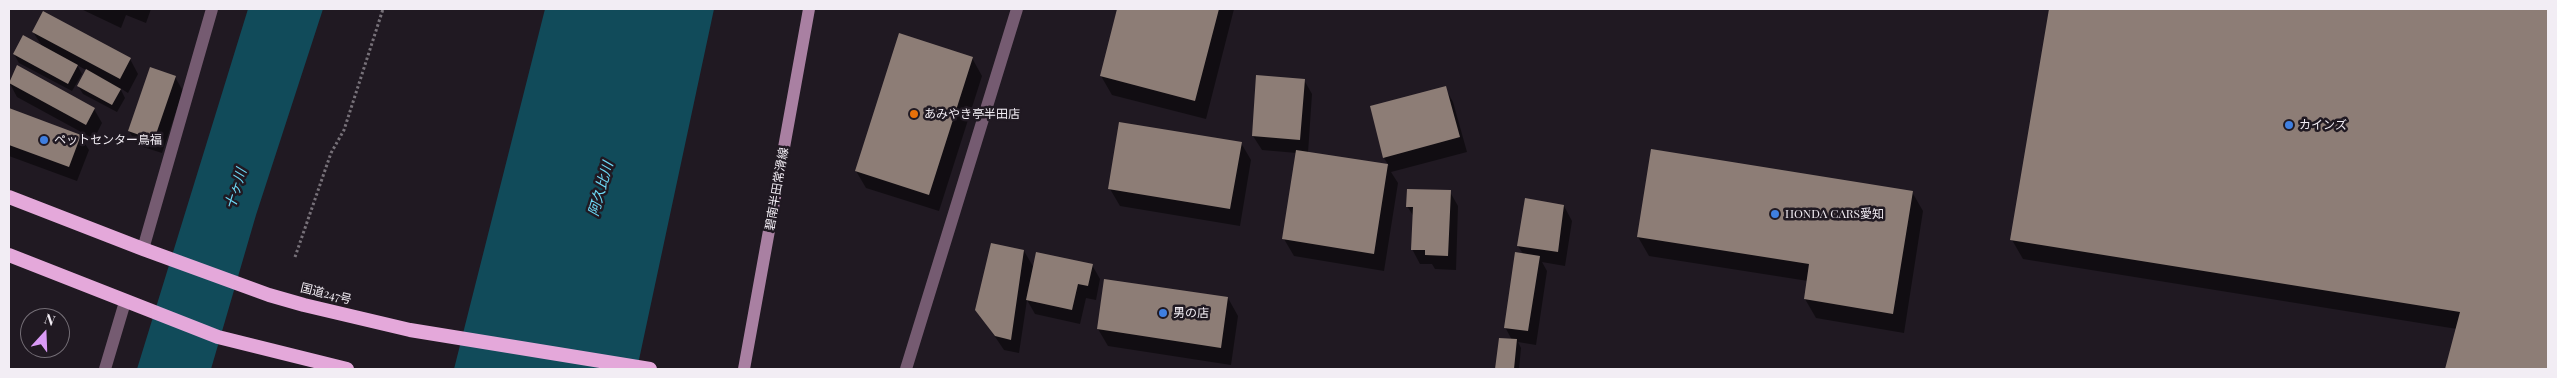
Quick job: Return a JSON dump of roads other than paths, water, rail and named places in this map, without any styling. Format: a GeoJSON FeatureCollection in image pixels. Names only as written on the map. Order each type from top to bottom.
{"type":"FeatureCollection","features":[{"type":"Feature","properties":{"kind":"highway","name":"国道247号"},"geometry":{"type":"LineString","coordinates":[[9,197],[143,249],[270,295],[304,305],[410,330],[650,369]]}},
{"type":"Feature","properties":{"kind":"highway"},"geometry":{"type":"LineString","coordinates":[[9,255],[218,337],[347,369]]}},
{"type":"Feature","properties":{"kind":"main road","name":"碧南半田常滑線"},"geometry":{"type":"LineString","coordinates":[[744,369],[809,9]]}},
{"type":"Feature","properties":{"kind":"street"},"geometry":{"type":"LineString","coordinates":[[143,249],[212,9]]}},
{"type":"Feature","properties":{"kind":"street"},"geometry":{"type":"LineString","coordinates":[[906,369],[1017,9]]}},
{"type":"Feature","properties":{"kind":"street"},"geometry":{"type":"LineString","coordinates":[[105,369],[125,302]]}},
{"type":"Feature","properties":{"kind":"water","name":"十ヶ川"},"geometry":{"type":"Polygon","coordinates":[[[248,9],[323,9],[256,215],[211,369],[137,369],[248,9]]]}},
{"type":"Feature","properties":{"kind":"water","name":"阿久比川"},"geometry":{"type":"Polygon","coordinates":[[[545,9],[714,9],[637,369],[454,369],[545,9]]]}},
{"type":"Feature","properties":{"kind":"place","name":"あみやき亭半田店"},"geometry":{"type":"Point","coordinates":[914,114]}},
{"type":"Feature","properties":{"kind":"place","name":"カインズ"},"geometry":{"type":"Point","coordinates":[2289,125]}},
{"type":"Feature","properties":{"kind":"place","name":"ペットセンター鳥福"},"geometry":{"type":"Point","coordinates":[44,140]}},
{"type":"Feature","properties":{"kind":"place","name":"HONDA CARS愛知"},"geometry":{"type":"Point","coordinates":[1775,214]}},
{"type":"Feature","properties":{"kind":"place","name":"男の店"},"geometry":{"type":"Point","coordinates":[1163,313]}}]}
